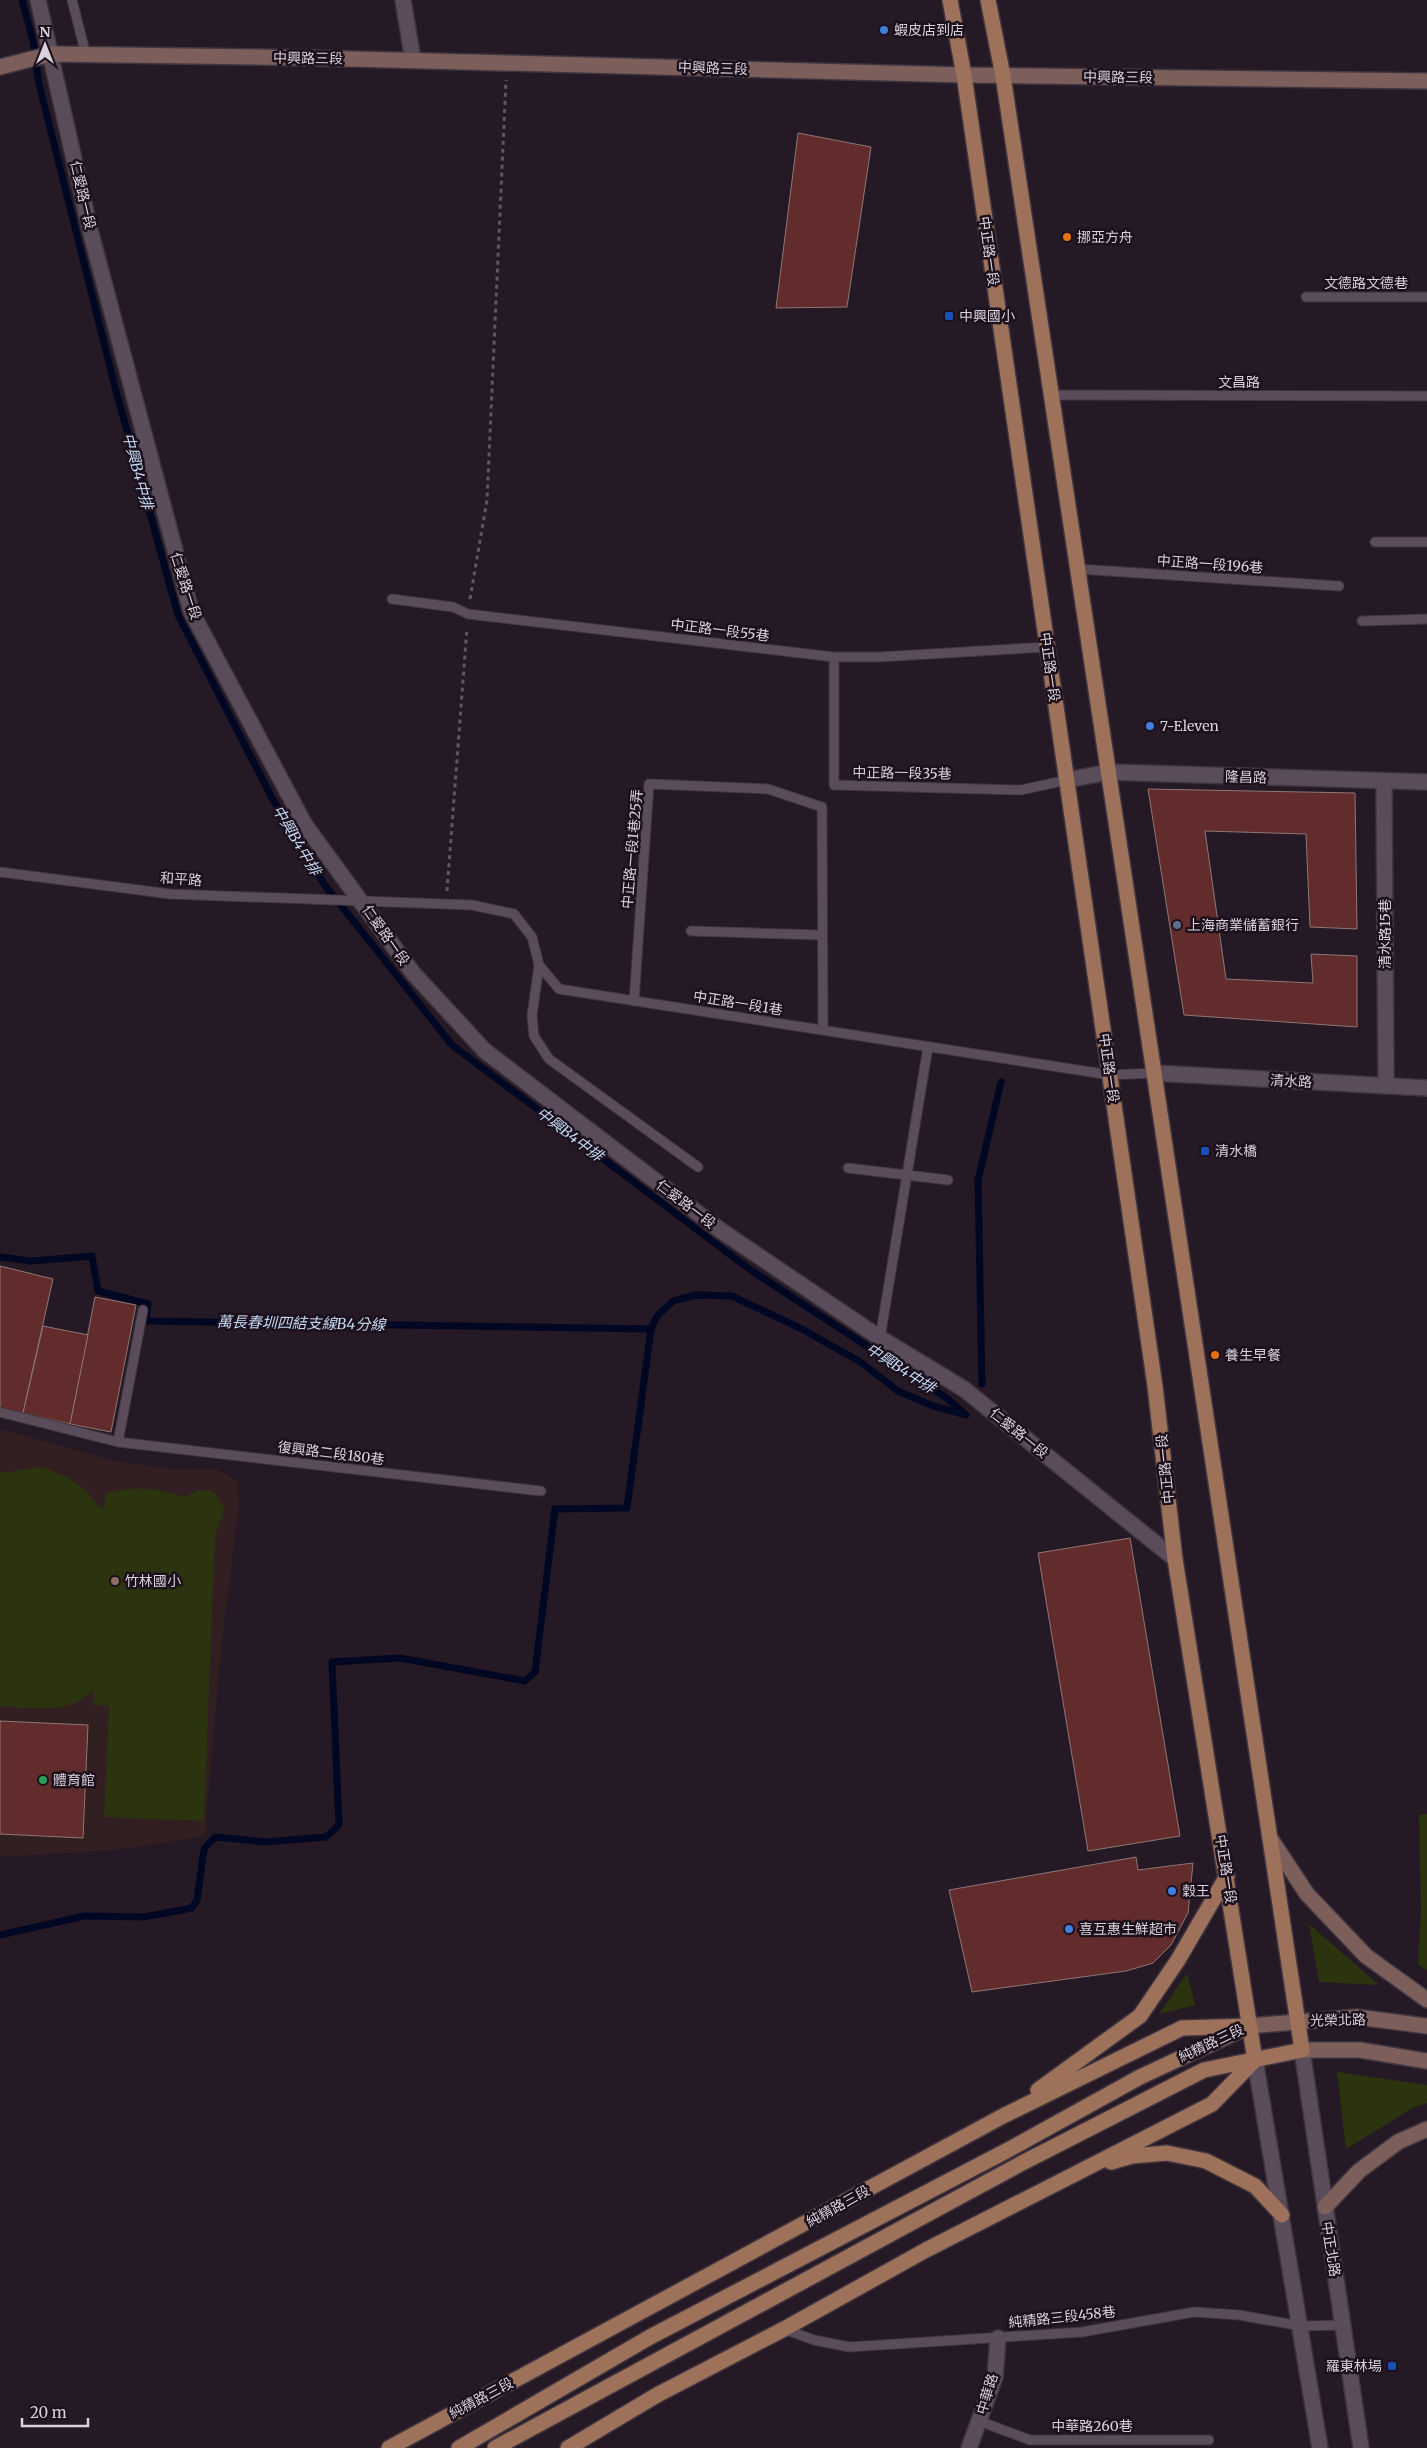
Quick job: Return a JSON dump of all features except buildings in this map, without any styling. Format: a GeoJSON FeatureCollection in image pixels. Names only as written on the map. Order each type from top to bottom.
{"type":"FeatureCollection","features":[{"type":"Feature","properties":{"kind":"main road","name":"中正路一段"},"geometry":{"type":"LineString","coordinates":[[950,0],[964,75],[1155,1386],[1175,1559],[1255,2060]]}},
{"type":"Feature","properties":{"kind":"main road"},"geometry":{"type":"LineString","coordinates":[[988,0],[1003,76],[1052,395],[1302,2050]]}},
{"type":"Feature","properties":{"kind":"main road"},"geometry":{"type":"LineString","coordinates":[[1003,2116],[1140,2016],[1178,1960],[1227,1876]]}},
{"type":"Feature","properties":{"kind":"main road","name":"純精路三段"},"geometry":{"type":"LineString","coordinates":[[389,2448],[1003,2116],[1182,2028],[1249,2026]]}},
{"type":"Feature","properties":{"kind":"main road","name":"純精路三段"},"geometry":{"type":"LineString","coordinates":[[460,2448],[650,2337],[1008,2150],[1140,2077],[1249,2026]]}},
{"type":"Feature","properties":{"kind":"main road","name":"純精路三段"},"geometry":{"type":"LineString","coordinates":[[495,2448],[1024,2162],[1195,2074],[1204,2070],[1302,2050]]}},
{"type":"Feature","properties":{"kind":"main road"},"geometry":{"type":"LineString","coordinates":[[568,2448],[657,2396],[784,2329],[926,2250],[1212,2104],[1255,2060]]}},
{"type":"Feature","properties":{"kind":"main road"},"geometry":{"type":"LineString","coordinates":[[1076,2173],[1132,2156],[1167,2153],[1206,2161],[1255,2186],[1282,2215]]}},
{"type":"Feature","properties":{"kind":"street","name":"仁愛路一段"},"geometry":{"type":"LineString","coordinates":[[38,0],[93,239],[191,612],[305,825],[413,973],[485,1051],[720,1230],[880,1338],[964,1389],[1175,1559]]}},
{"type":"Feature","properties":{"kind":"street"},"geometry":{"type":"LineString","coordinates":[[403,0],[413,60]]}},
{"type":"Feature","properties":{"kind":"street","name":"中興路三段"},"geometry":{"type":"LineString","coordinates":[[0,67],[51,54],[413,60],[1003,76],[1427,81]]}},
{"type":"Feature","properties":{"kind":"street","name":"隆昌路"},"geometry":{"type":"LineString","coordinates":[[1067,780],[1109,772],[1427,782]]}},
{"type":"Feature","properties":{"kind":"street","name":"清水路15巷"},"geometry":{"type":"LineString","coordinates":[[1384,782],[1386,1086]]}},
{"type":"Feature","properties":{"kind":"street","name":"清水路"},"geometry":{"type":"LineString","coordinates":[[1154,1073],[1427,1088]]}},
{"type":"Feature","properties":{"kind":"street"},"geometry":{"type":"LineString","coordinates":[[1270,1838],[1308,1894],[1366,1956],[1427,2000]]}},
{"type":"Feature","properties":{"kind":"street","name":"光榮北路"},"geometry":{"type":"LineString","coordinates":[[1249,2026],[1357,2017],[1427,2026]]}},
{"type":"Feature","properties":{"kind":"street"},"geometry":{"type":"LineString","coordinates":[[1302,2050],[1360,2050],[1427,2062]]}},
{"type":"Feature","properties":{"kind":"street","name":"中正北路"},"geometry":{"type":"LineString","coordinates":[[1302,2050],[1361,2448]]}},
{"type":"Feature","properties":{"kind":"street"},"geometry":{"type":"LineString","coordinates":[[1255,2060],[1320,2448]]}},
{"type":"Feature","properties":{"kind":"street"},"geometry":{"type":"LineString","coordinates":[[1325,2207],[1359,2172],[1398,2142],[1427,2130]]}},
{"type":"Feature","properties":{"kind":"street","name":"中華路"},"geometry":{"type":"LineString","coordinates":[[969,2448],[995,2377],[998,2338]]}},
{"type":"Feature","properties":{"kind":"lane"},"geometry":{"type":"LineString","coordinates":[[72,0],[86,55]]}},
{"type":"Feature","properties":{"kind":"lane","name":"文德路文德巷"},"geometry":{"type":"LineString","coordinates":[[1306,297],[1427,297]]}},
{"type":"Feature","properties":{"kind":"lane","name":"文昌路"},"geometry":{"type":"LineString","coordinates":[[1052,395],[1427,396]]}},
{"type":"Feature","properties":{"kind":"lane"},"geometry":{"type":"LineString","coordinates":[[1375,542],[1427,542]]}},
{"type":"Feature","properties":{"kind":"lane","name":"中正路一段196巷"},"geometry":{"type":"LineString","coordinates":[[1078,569],[1339,586]]}},
{"type":"Feature","properties":{"kind":"lane","name":"中正路一段55巷"},"geometry":{"type":"LineString","coordinates":[[392,599],[453,607],[468,614],[834,657],[879,657],[1047,647]]}},
{"type":"Feature","properties":{"kind":"lane"},"geometry":{"type":"LineString","coordinates":[[1362,621],[1427,620]]}},
{"type":"Feature","properties":{"kind":"lane","name":"中正路一段35巷"},"geometry":{"type":"LineString","coordinates":[[834,657],[834,785],[1021,790],[1067,780]]}},
{"type":"Feature","properties":{"kind":"lane","name":"中正路一段1巷25弄"},"geometry":{"type":"LineString","coordinates":[[634,1001],[649,784],[768,788],[822,807],[821,935]]}},
{"type":"Feature","properties":{"kind":"lane","name":"和平路"},"geometry":{"type":"LineString","coordinates":[[0,872],[170,894],[361,900]]}},
{"type":"Feature","properties":{"kind":"lane","name":"中正路一段1巷"},"geometry":{"type":"LineString","coordinates":[[361,900],[472,905],[514,914],[532,936],[539,965],[559,989],[1110,1075],[1154,1073]]}},
{"type":"Feature","properties":{"kind":"lane"},"geometry":{"type":"LineString","coordinates":[[690,931],[821,935],[823,1030]]}},
{"type":"Feature","properties":{"kind":"lane"},"geometry":{"type":"LineString","coordinates":[[539,965],[532,1016],[534,1036],[549,1059],[698,1168]]}},
{"type":"Feature","properties":{"kind":"lane"},"geometry":{"type":"LineString","coordinates":[[880,1338],[928,1047]]}},
{"type":"Feature","properties":{"kind":"lane"},"geometry":{"type":"LineString","coordinates":[[848,1168],[948,1180]]}},
{"type":"Feature","properties":{"kind":"lane"},"geometry":{"type":"LineString","coordinates":[[118,1442],[143,1310]]}},
{"type":"Feature","properties":{"kind":"lane","name":"復興路二段180巷"},"geometry":{"type":"LineString","coordinates":[[0,1412],[118,1442],[541,1492]]}},
{"type":"Feature","properties":{"kind":"lane","name":"純精路三段458巷"},"geometry":{"type":"LineString","coordinates":[[784,2329],[814,2340],[849,2347],[1082,2332],[1194,2312],[1239,2315],[1301,2326],[1343,2325]]}},
{"type":"Feature","properties":{"kind":"lane","name":"中華路260巷"},"geometry":{"type":"LineString","coordinates":[[979,2420],[1030,2440],[1209,2440]]}},
{"type":"Feature","properties":{"kind":"path"},"geometry":{"type":"LineString","coordinates":[[446,904],[468,614],[487,500],[507,63]]}},
{"type":"Feature","properties":{"kind":"shaded area","name":"竹林國小"},"geometry":{"type":"Polygon","coordinates":[[[0,1429],[115,1461],[178,1470],[216,1469],[237,1481],[239,1503],[220,1659],[205,1836],[116,1850],[0,1857],[0,1429]]]}},
{"type":"Feature","properties":{"kind":"green space","name":"竹林國小"},"geometry":{"type":"Polygon","coordinates":[[[42,1467],[77,1483],[103,1511],[106,1494],[127,1489],[164,1491],[184,1497],[199,1490],[213,1491],[225,1509],[215,1534],[204,1821],[104,1817],[109,1706],[94,1705],[93,1690],[77,1702],[59,1707],[19,1708],[0,1706],[0,1473],[42,1467]]]}},
{"type":"Feature","properties":{"kind":"green space"},"geometry":{"type":"Polygon","coordinates":[[[1427,1814],[1427,1970],[1418,1965],[1421,1911],[1419,1815],[1427,1814]]]}},
{"type":"Feature","properties":{"kind":"green space"},"geometry":{"type":"Polygon","coordinates":[[[1309,1924],[1379,1985],[1319,1982],[1309,1924]]]}},
{"type":"Feature","properties":{"kind":"green space"},"geometry":{"type":"Polygon","coordinates":[[[1187,1973],[1195,2005],[1159,2014],[1187,1973]]]}},
{"type":"Feature","properties":{"kind":"green space"},"geometry":{"type":"Polygon","coordinates":[[[1337,2072],[1427,2085],[1427,2103],[1413,2108],[1346,2149],[1337,2072]]]}},
{"type":"Feature","properties":{"kind":"waterway","name":"中興B4中排"},"geometry":{"type":"LineString","coordinates":[[22,0],[33,41],[39,84],[116,391],[178,615],[272,798],[324,884],[452,1045],[749,1269],[948,1399],[966,1415]]}},
{"type":"Feature","properties":{"kind":"waterway"},"geometry":{"type":"LineString","coordinates":[[982,1384],[978,1180],[1001,1082]]}},
{"type":"Feature","properties":{"kind":"waterway","name":"萬長春圳四結支線B4分線"},"geometry":{"type":"LineString","coordinates":[[0,1257],[31,1261],[92,1256],[98,1291],[148,1304],[146,1321],[651,1329]]}},
{"type":"Feature","properties":{"kind":"waterway"},"geometry":{"type":"LineString","coordinates":[[0,1935],[84,1916],[144,1917],[192,1908],[197,1900],[204,1849],[215,1837],[265,1842],[326,1837],[339,1825],[332,1662],[400,1658],[525,1681],[535,1672],[555,1509],[627,1508],[651,1329],[657,1316],[673,1301],[696,1295],[732,1296],[800,1328],[859,1361],[898,1391],[933,1406],[963,1414]]}},
{"type":"Feature","properties":{"kind":"place","name":"蝦皮店到店"},"geometry":{"type":"Point","coordinates":[884,30]}},
{"type":"Feature","properties":{"kind":"place","name":"挪亞方舟"},"geometry":{"type":"Point","coordinates":[1067,237]}},
{"type":"Feature","properties":{"kind":"place","name":"中興國小"},"geometry":{"type":"Point","coordinates":[949,316]}},
{"type":"Feature","properties":{"kind":"place","name":"7-Eleven"},"geometry":{"type":"Point","coordinates":[1150,726]}},
{"type":"Feature","properties":{"kind":"place","name":"上海商業儲蓄銀行"},"geometry":{"type":"Point","coordinates":[1177,925]}},
{"type":"Feature","properties":{"kind":"place","name":"清水橋"},"geometry":{"type":"Point","coordinates":[1205,1151]}},
{"type":"Feature","properties":{"kind":"place","name":"養生早餐"},"geometry":{"type":"Point","coordinates":[1215,1355]}},
{"type":"Feature","properties":{"kind":"place","name":"竹林國小"},"geometry":{"type":"Point","coordinates":[115,1581]}},
{"type":"Feature","properties":{"kind":"place","name":"體育館"},"geometry":{"type":"Point","coordinates":[43,1780]}},
{"type":"Feature","properties":{"kind":"place","name":"穀王"},"geometry":{"type":"Point","coordinates":[1172,1891]}},
{"type":"Feature","properties":{"kind":"place","name":"喜互惠生鮮超市"},"geometry":{"type":"Point","coordinates":[1069,1929]}},
{"type":"Feature","properties":{"kind":"place","name":"羅東林場"},"geometry":{"type":"Point","coordinates":[1392,2366]}}]}
